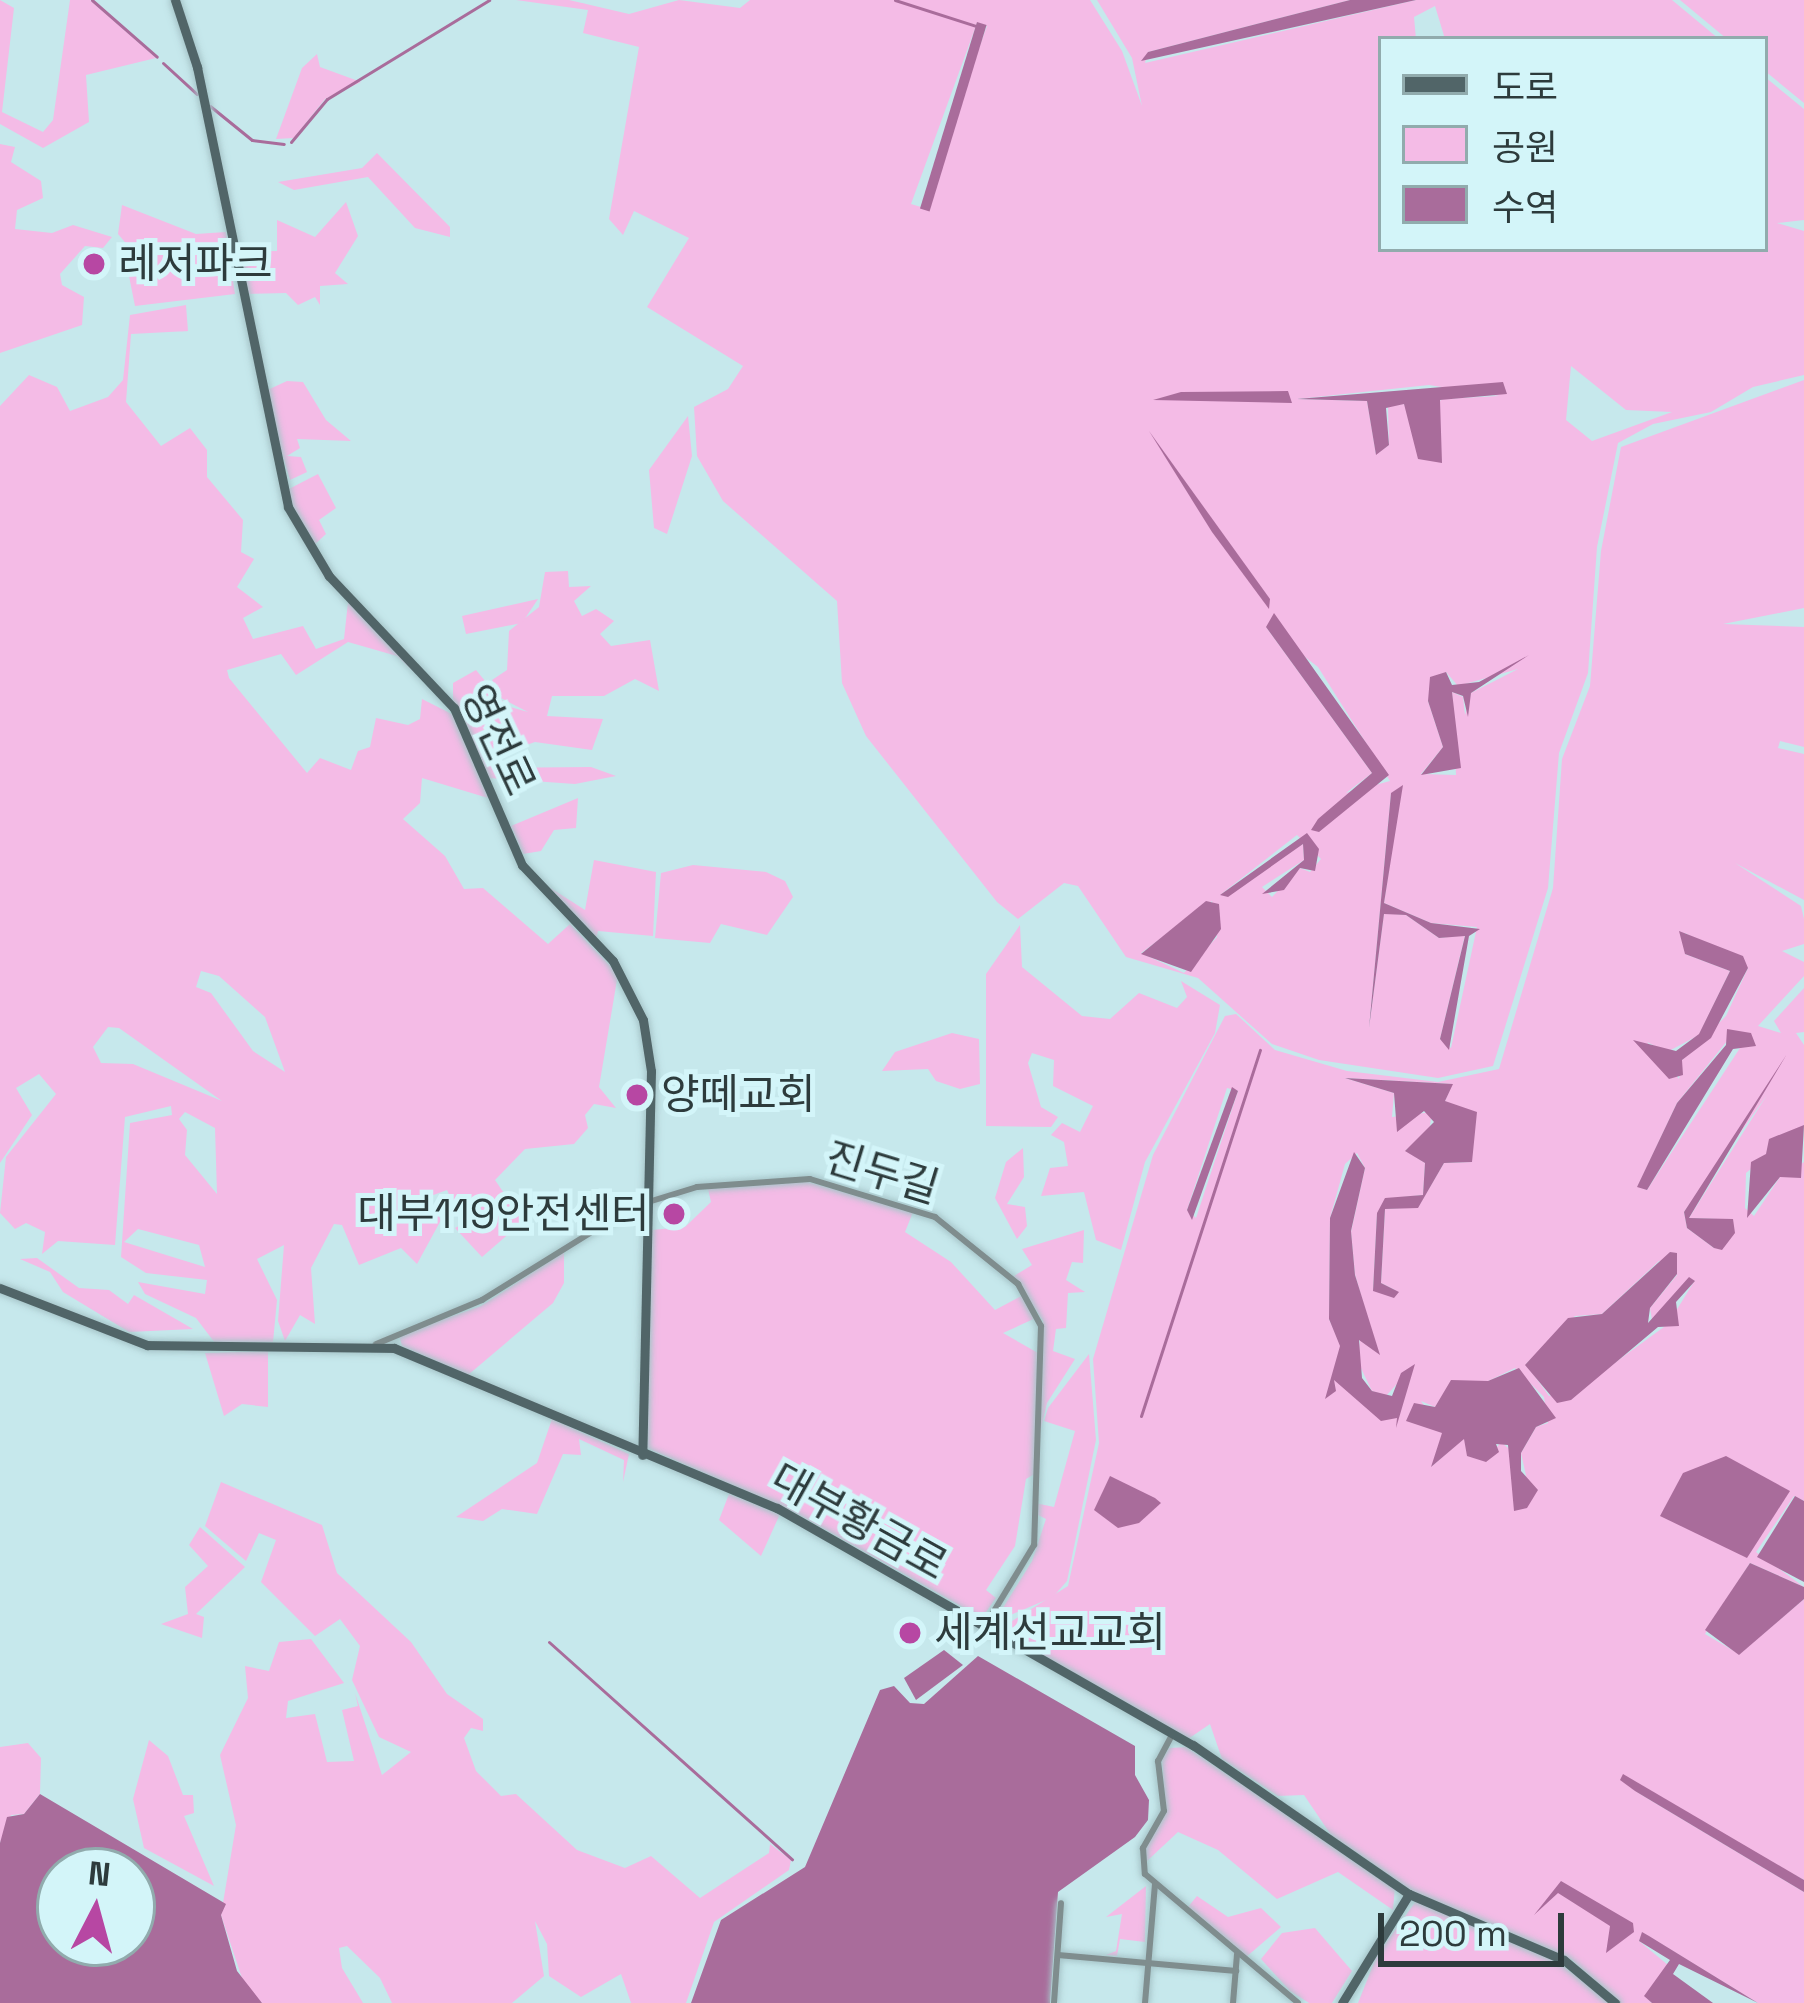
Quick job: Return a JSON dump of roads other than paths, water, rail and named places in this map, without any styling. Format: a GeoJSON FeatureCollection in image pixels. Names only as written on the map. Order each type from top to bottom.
{"type":"FeatureCollection","features":[{"type":"Feature","properties":{"kind":"main road","name":"영전로"},"geometry":{"type":"LineString","coordinates":[[175,0],[197,67],[281,491],[329,576],[460,717],[529,876],[605,951],[633,994],[650,1059],[642,1455]]}},
{"type":"Feature","properties":{"kind":"main road","name":"대부황금로"},"geometry":{"type":"LineString","coordinates":[[0,1288],[147,1345],[376,1345],[800,1520],[982,1631],[1173,1734],[1409,1894],[1564,1960],[1616,2003]]}},
{"type":"Feature","properties":{"kind":"main road"},"geometry":{"type":"LineString","coordinates":[[1342,2003],[1409,1894]]}},
{"type":"Feature","properties":{"kind":"street","name":"진두길"},"geometry":{"type":"LineString","coordinates":[[376,1345],[482,1300],[648,1201],[768,1180],[834,1183],[944,1222],[1026,1292],[1041,1327],[1034,1545],[982,1631]]}},
{"type":"Feature","properties":{"kind":"street"},"geometry":{"type":"LineString","coordinates":[[1173,1734],[1158,1761],[1161,1825],[1141,1856],[1155,1883],[1298,2003]]}},
{"type":"Feature","properties":{"kind":"street"},"geometry":{"type":"LineString","coordinates":[[1145,2003],[1155,1883]]}},
{"type":"Feature","properties":{"kind":"street"},"geometry":{"type":"LineString","coordinates":[[1054,2003],[1061,1903]]}},
{"type":"Feature","properties":{"kind":"street"},"geometry":{"type":"LineString","coordinates":[[1233,2003],[1238,1954]]}},
{"type":"Feature","properties":{"kind":"street"},"geometry":{"type":"LineString","coordinates":[[1058,1955],[1236,1971]]}},
{"type":"Feature","properties":{"kind":"water"},"geometry":{"type":"Polygon","coordinates":[[[1350,0],[1416,0],[1141,61],[1148,52],[1350,0]]]}},
{"type":"Feature","properties":{"kind":"water"},"geometry":{"type":"Polygon","coordinates":[[[977,22],[987,25],[930,211],[920,208],[977,22]]]}},
{"type":"Feature","properties":{"kind":"water"},"geometry":{"type":"Polygon","coordinates":[[[1503,382],[1507,394],[1440,400],[1442,463],[1418,459],[1404,404],[1386,408],[1389,445],[1376,455],[1367,401],[1297,399],[1503,382]]]}},
{"type":"Feature","properties":{"kind":"water"},"geometry":{"type":"Polygon","coordinates":[[[1288,391],[1292,403],[1153,400],[1181,392],[1288,391]]]}},
{"type":"Feature","properties":{"kind":"water"},"geometry":{"type":"Polygon","coordinates":[[[1149,431],[1270,599],[1269,609],[1212,532],[1149,431]]]}},
{"type":"Feature","properties":{"kind":"water"},"geometry":{"type":"Polygon","coordinates":[[[1274,613],[1389,775],[1319,832],[1311,830],[1318,819],[1372,773],[1266,627],[1274,613]]]}},
{"type":"Feature","properties":{"kind":"water"},"geometry":{"type":"Polygon","coordinates":[[[1529,655],[1471,693],[1468,717],[1463,696],[1452,692],[1461,768],[1421,775],[1443,747],[1428,701],[1430,677],[1446,672],[1452,685],[1479,682],[1529,655]]]}},
{"type":"Feature","properties":{"kind":"water"},"geometry":{"type":"Polygon","coordinates":[[[1403,785],[1384,903],[1431,923],[1480,929],[1469,936],[1449,1050],[1440,1039],[1465,936],[1439,938],[1406,915],[1384,914],[1369,1028],[1391,793],[1403,785]]]}},
{"type":"Feature","properties":{"kind":"water"},"geometry":{"type":"Polygon","coordinates":[[[1307,833],[1319,849],[1315,871],[1300,868],[1284,890],[1262,894],[1304,860],[1303,844],[1228,897],[1220,895],[1307,833]]]}},
{"type":"Feature","properties":{"kind":"water"},"geometry":{"type":"Polygon","coordinates":[[[1206,901],[1219,904],[1221,929],[1191,972],[1141,954],[1206,901]]]}},
{"type":"Feature","properties":{"kind":"water"},"geometry":{"type":"Polygon","coordinates":[[[1679,931],[1743,956],[1748,968],[1711,1038],[1682,1060],[1683,1075],[1669,1079],[1633,1040],[1676,1051],[1699,1034],[1730,971],[1685,954],[1679,931]]]}},
{"type":"Feature","properties":{"kind":"water"},"geometry":{"type":"Polygon","coordinates":[[[1727,1029],[1751,1033],[1756,1046],[1733,1049],[1647,1190],[1637,1187],[1677,1103],[1726,1045],[1727,1029]]]}},
{"type":"Feature","properties":{"kind":"water"},"geometry":{"type":"Polygon","coordinates":[[[1787,1054],[1689,1218],[1733,1219],[1735,1233],[1722,1250],[1714,1248],[1687,1228],[1684,1212],[1787,1054]]]}},
{"type":"Feature","properties":{"kind":"water"},"geometry":{"type":"Polygon","coordinates":[[[1345,1078],[1453,1084],[1445,1101],[1477,1112],[1472,1162],[1444,1163],[1418,1208],[1385,1209],[1381,1283],[1399,1292],[1394,1298],[1373,1291],[1377,1213],[1385,1198],[1423,1195],[1425,1163],[1405,1151],[1434,1122],[1424,1111],[1397,1132],[1394,1093],[1345,1078]]]}},
{"type":"Feature","properties":{"kind":"water"},"geometry":{"type":"Polygon","coordinates":[[[1232,1087],[1238,1091],[1192,1220],[1187,1210],[1232,1087]]]}},
{"type":"Feature","properties":{"kind":"water"},"geometry":{"type":"Polygon","coordinates":[[[1804,1125],[1801,1178],[1780,1177],[1747,1218],[1751,1162],[1766,1154],[1769,1139],[1804,1125]]]}},
{"type":"Feature","properties":{"kind":"water"},"geometry":{"type":"Polygon","coordinates":[[[1354,1152],[1365,1168],[1351,1231],[1355,1275],[1380,1355],[1359,1340],[1362,1378],[1372,1391],[1392,1396],[1401,1373],[1415,1364],[1396,1428],[1397,1418],[1381,1421],[1334,1380],[1336,1391],[1325,1399],[1340,1346],[1329,1319],[1330,1218],[1354,1152]]]}},
{"type":"Feature","properties":{"kind":"water"},"geometry":{"type":"Polygon","coordinates":[[[1670,1252],[1677,1253],[1677,1274],[1650,1308],[1648,1323],[1689,1277],[1695,1281],[1676,1302],[1679,1326],[1658,1327],[1571,1400],[1557,1403],[1525,1365],[1568,1318],[1602,1314],[1670,1252]]]}},
{"type":"Feature","properties":{"kind":"water"},"geometry":{"type":"Polygon","coordinates":[[[1519,1368],[1556,1418],[1536,1427],[1521,1453],[1521,1471],[1538,1490],[1527,1508],[1514,1511],[1508,1445],[1496,1444],[1499,1452],[1486,1462],[1467,1456],[1464,1439],[1431,1467],[1442,1433],[1406,1421],[1414,1403],[1435,1407],[1451,1380],[1488,1381],[1519,1368]]]}},
{"type":"Feature","properties":{"kind":"water"},"geometry":{"type":"Polygon","coordinates":[[[1726,1456],[1790,1491],[1747,1558],[1660,1516],[1683,1473],[1726,1456]]]}},
{"type":"Feature","properties":{"kind":"water"},"geometry":{"type":"Polygon","coordinates":[[[1110,1476],[1161,1503],[1139,1523],[1118,1528],[1094,1510],[1110,1476]]]}},
{"type":"Feature","properties":{"kind":"water"},"geometry":{"type":"Polygon","coordinates":[[[1795,1496],[1804,1501],[1804,1582],[1757,1557],[1795,1496]]]}},
{"type":"Feature","properties":{"kind":"water"},"geometry":{"type":"Polygon","coordinates":[[[1750,1563],[1804,1587],[1804,1599],[1739,1655],[1705,1630],[1750,1563]]]}},
{"type":"Feature","properties":{"kind":"water"},"geometry":{"type":"Polygon","coordinates":[[[944,1650],[963,1665],[916,1700],[904,1678],[944,1650]]]}},
{"type":"Feature","properties":{"kind":"water"},"geometry":{"type":"Polygon","coordinates":[[[978,1656],[1135,1746],[1135,1775],[1149,1800],[1148,1820],[1135,1837],[1058,1892],[1050,2003],[691,2003],[721,1920],[805,1867],[880,1690],[894,1686],[910,1703],[924,1704],[978,1656]]]}},
{"type":"Feature","properties":{"kind":"water"},"geometry":{"type":"Polygon","coordinates":[[[1623,1774],[1804,1880],[1804,1892],[1635,1791],[1620,1780],[1623,1774]]]}},
{"type":"Feature","properties":{"kind":"water"},"geometry":{"type":"Polygon","coordinates":[[[40,1794],[130,1847],[36,1847],[36,1967],[156,1967],[156,1863],[226,1904],[221,1915],[237,1971],[262,2003],[0,2003],[0,1843],[7,1817],[24,1814],[40,1794]]]}},
{"type":"Feature","properties":{"kind":"water"},"geometry":{"type":"Polygon","coordinates":[[[1561,1881],[1633,1923],[1634,1932],[1606,1953],[1610,1926],[1558,1893],[1534,1915],[1561,1881]]]}},
{"type":"Feature","properties":{"kind":"water"},"geometry":{"type":"Polygon","coordinates":[[[1642,1932],[1758,2003],[1679,1964],[1673,1974],[1713,2003],[1652,2003],[1644,1996],[1670,1960],[1639,1941],[1642,1932]]]}},
{"type":"Feature","properties":{"kind":"waterway"},"geometry":{"type":"LineString","coordinates":[[92,0],[157,57]]}},
{"type":"Feature","properties":{"kind":"waterway"},"geometry":{"type":"LineString","coordinates":[[291,142],[327,99],[489,0]]}},
{"type":"Feature","properties":{"kind":"waterway"},"geometry":{"type":"LineString","coordinates":[[895,0],[979,27]]}},
{"type":"Feature","properties":{"kind":"waterway"},"geometry":{"type":"LineString","coordinates":[[163,63],[197,94]]}},
{"type":"Feature","properties":{"kind":"waterway"},"geometry":{"type":"LineString","coordinates":[[210,106],[252,140],[284,144]]}},
{"type":"Feature","properties":{"kind":"waterway"},"geometry":{"type":"LineString","coordinates":[[1141,1416],[1260,1050]]}},
{"type":"Feature","properties":{"kind":"waterway"},"geometry":{"type":"LineString","coordinates":[[549,1642],[792,1859]]}},
{"type":"Feature","properties":{"kind":"place","name":"레저파크"},"geometry":{"type":"Point","coordinates":[94,264]}},
{"type":"Feature","properties":{"kind":"place","name":"양떼교회"},"geometry":{"type":"Point","coordinates":[637,1095]}},
{"type":"Feature","properties":{"kind":"place","name":"대부119안전센터"},"geometry":{"type":"Point","coordinates":[674,1214]}},
{"type":"Feature","properties":{"kind":"place","name":"세계선교교회"},"geometry":{"type":"Point","coordinates":[910,1633]}}]}
